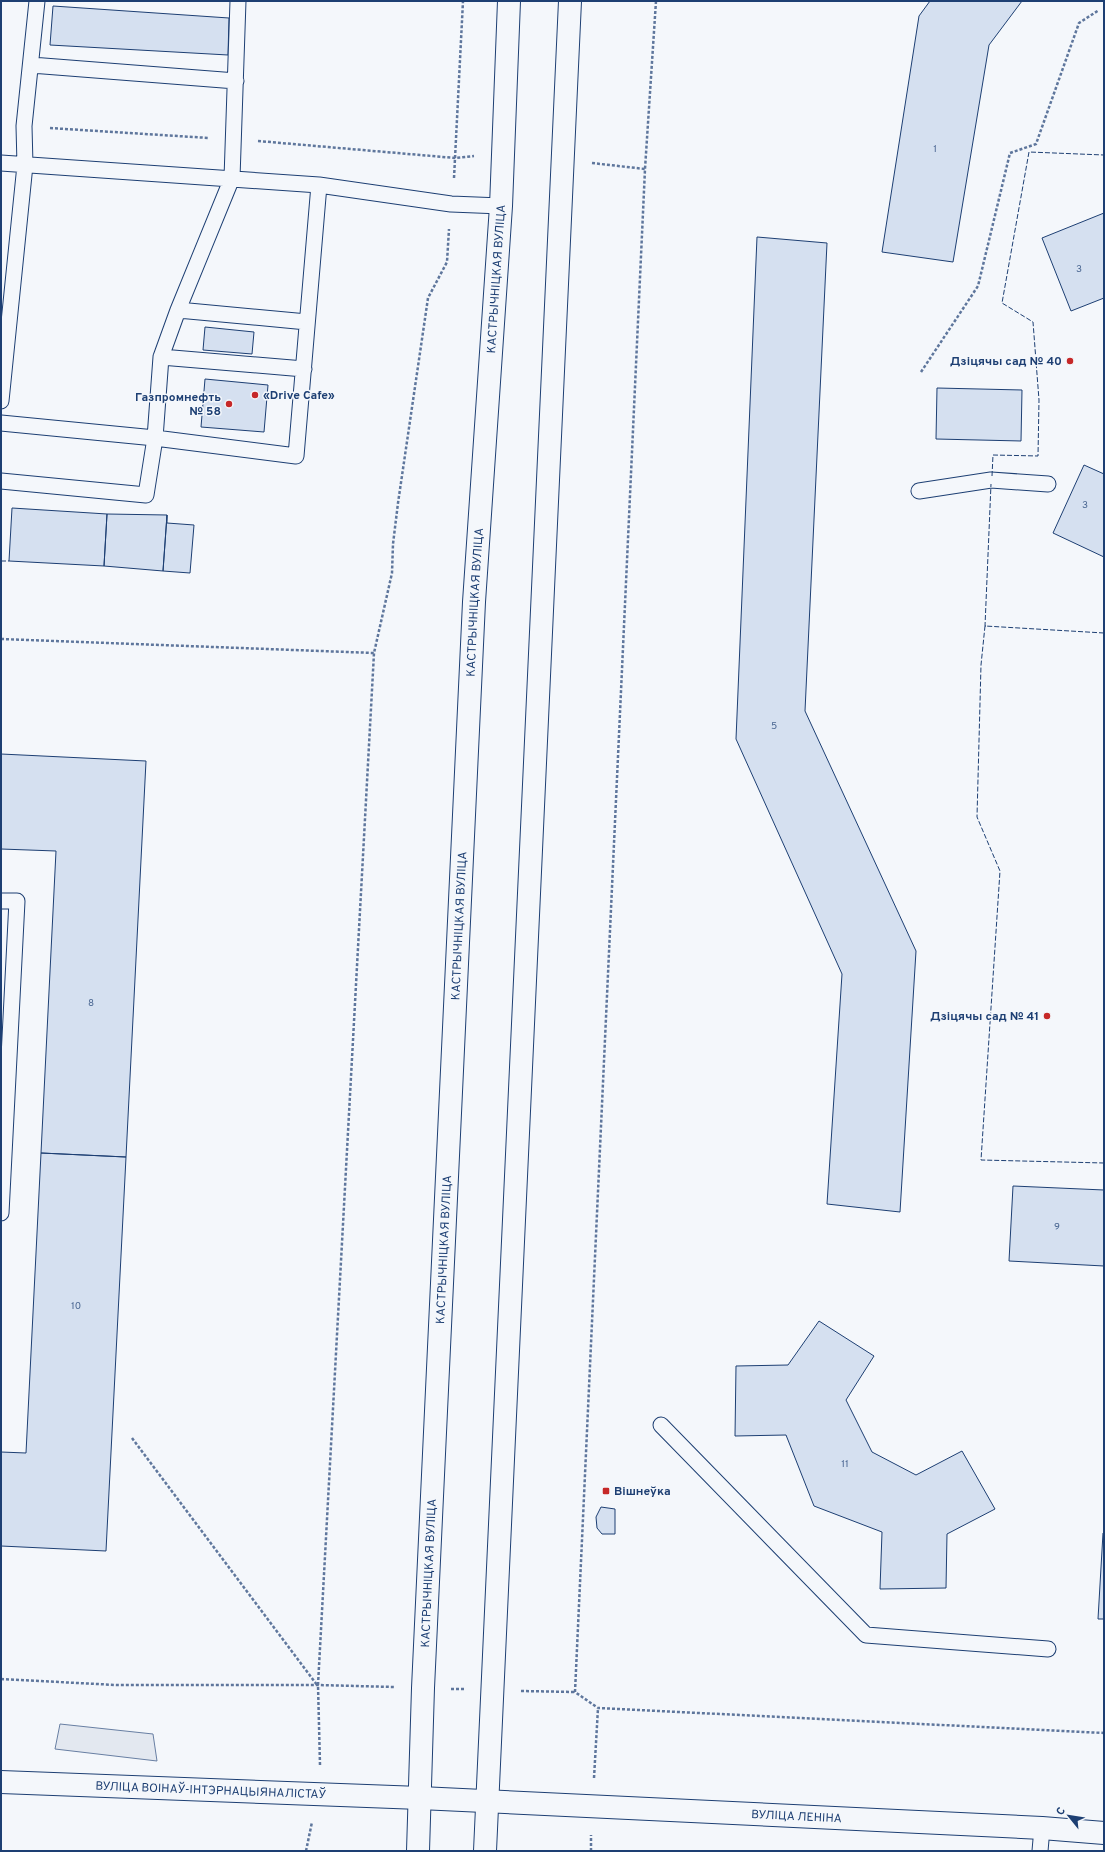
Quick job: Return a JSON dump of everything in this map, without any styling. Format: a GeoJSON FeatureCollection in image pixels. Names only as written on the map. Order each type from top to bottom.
{"type":"FeatureCollection","features":[{"type":"Feature","properties":{"kind":"main road","name":"КАСТРЫЧНІЦКАЯ ВУЛІЦА"},"geometry":{"type":"LineString","coordinates":[[418,1851],[423,1688],[474,602],[500,206],[509,1]]}},
{"type":"Feature","properties":{"kind":"main road"},"geometry":{"type":"LineString","coordinates":[[486,1851],[570,1]]}},
{"type":"Feature","properties":{"kind":"main road","name":"ВУЛІЦА ВОІНАЎ-ІНТЭРНАЦЫЯНАЛІСТАЎ"},"geometry":{"type":"LineString","coordinates":[[1,1782],[420,1798],[488,1802]]}},
{"type":"Feature","properties":{"kind":"main road","name":"ВУЛІЦА ЛЕНІНА"},"geometry":{"type":"LineString","coordinates":[[488,1802],[1042,1828],[1104,1833]]}},
{"type":"Feature","properties":{"kind":"lane"},"geometry":{"type":"LineString","coordinates":[[1,401],[25,164],[24,126],[37,1]]}},
{"type":"Feature","properties":{"kind":"lane"},"geometry":{"type":"LineString","coordinates":[[1,481],[146,495],[155,438],[161,357],[178,310],[232,178],[238,1]]}},
{"type":"Feature","properties":{"kind":"lane"},"geometry":{"type":"LineString","coordinates":[[31,65],[236,81]]}},
{"type":"Feature","properties":{"kind":"lane"},"geometry":{"type":"LineString","coordinates":[[1,163],[319,185],[451,204],[500,206]]}},
{"type":"Feature","properties":{"kind":"lane"},"geometry":{"type":"LineString","coordinates":[[1,423],[155,438],[296,456],[319,185]]}},
{"type":"Feature","properties":{"kind":"lane"},"geometry":{"type":"LineString","coordinates":[[178,310],[307,322]]}},
{"type":"Feature","properties":{"kind":"lane"},"geometry":{"type":"LineString","coordinates":[[161,357],[304,369]]}},
{"type":"Feature","properties":{"kind":"lane"},"geometry":{"type":"LineString","coordinates":[[919,492],[992,480],[1048,484]]}},
{"type":"Feature","properties":{"kind":"lane"},"geometry":{"type":"LineString","coordinates":[[1,901],[17,901],[1,1213]]}},
{"type":"Feature","properties":{"kind":"lane"},"geometry":{"type":"LineString","coordinates":[[661,1425],[866,1636],[1048,1649]]}},
{"type":"Feature","properties":{"kind":"lane"},"geometry":{"type":"LineString","coordinates":[[1040,1851],[1042,1828]]}},
{"type":"Feature","properties":{"kind":"path"},"geometry":{"type":"LineString","coordinates":[[456,158],[462,1]]}},
{"type":"Feature","properties":{"kind":"path"},"geometry":{"type":"LineString","coordinates":[[656,1],[645,169],[575,1692],[598,1708],[1104,1733]]}},
{"type":"Feature","properties":{"kind":"path"},"geometry":{"type":"LineString","coordinates":[[921,372],[978,286],[1010,153],[1036,144],[1079,23],[1099,10]]}},
{"type":"Feature","properties":{"kind":"path"},"geometry":{"type":"LineString","coordinates":[[320,1767],[318,1685],[374,653],[392,573],[393,544],[398,504],[428,298],[447,262]]}},
{"type":"Feature","properties":{"kind":"path"},"geometry":{"type":"LineString","coordinates":[[1,639],[374,653]]}},
{"type":"Feature","properties":{"kind":"path"},"geometry":{"type":"LineString","coordinates":[[132,1438],[318,1685]]}},
{"type":"Feature","properties":{"kind":"path"},"geometry":{"type":"LineString","coordinates":[[1,1679],[116,1685],[318,1685]]}},
{"type":"Feature","properties":{"kind":"path"},"geometry":{"type":"LineString","coordinates":[[306,1851],[312,1822]]}},
{"type":"Feature","properties":{"kind":"shaded area"},"geometry":{"type":"Polygon","coordinates":[[[60,1724],[153,1734],[157,1761],[55,1749],[60,1724]]]}},
{"type":"Feature","properties":{"kind":"building"},"geometry":{"type":"Polygon","coordinates":[[[930,1],[1022,1],[989,45],[953,262],[882,252],[919,16],[930,1]]]}},
{"type":"Feature","properties":{"kind":"building"},"geometry":{"type":"Polygon","coordinates":[[[53,6],[229,18],[228,55],[50,45],[53,6]]]}},
{"type":"Feature","properties":{"kind":"building"},"geometry":{"type":"Polygon","coordinates":[[[1104,213],[1104,298],[1071,311],[1042,238],[1104,213]]]}},
{"type":"Feature","properties":{"kind":"building"},"geometry":{"type":"Polygon","coordinates":[[[757,237],[827,243],[805,711],[916,951],[900,1212],[827,1204],[842,974],[736,739],[757,237]]]}},
{"type":"Feature","properties":{"kind":"building"},"geometry":{"type":"Polygon","coordinates":[[[205,327],[254,332],[252,354],[203,350],[205,327]]]}},
{"type":"Feature","properties":{"kind":"building"},"geometry":{"type":"Polygon","coordinates":[[[205,379],[268,385],[264,432],[201,427],[205,379]]]}},
{"type":"Feature","properties":{"kind":"building"},"geometry":{"type":"Polygon","coordinates":[[[937,388],[1022,390],[1021,441],[936,439],[937,388]]]}},
{"type":"Feature","properties":{"kind":"building"},"geometry":{"type":"Polygon","coordinates":[[[1084,465],[1104,474],[1104,557],[1053,533],[1084,465]]]}},
{"type":"Feature","properties":{"kind":"building"},"geometry":{"type":"Polygon","coordinates":[[[12,508],[107,514],[104,566],[9,561],[12,508]]]}},
{"type":"Feature","properties":{"kind":"building"},"geometry":{"type":"Polygon","coordinates":[[[107,514],[167,515],[163,571],[104,566],[107,514]]]}},
{"type":"Feature","properties":{"kind":"building"},"geometry":{"type":"Polygon","coordinates":[[[167,515],[167,523],[194,525],[190,573],[163,571],[167,515]]]}},
{"type":"Feature","properties":{"kind":"building"},"geometry":{"type":"Polygon","coordinates":[[[1,754],[146,761],[126,1157],[41,1153],[56,851],[1,849],[1,754]]]}},
{"type":"Feature","properties":{"kind":"building"},"geometry":{"type":"Polygon","coordinates":[[[41,1153],[126,1157],[106,1551],[1,1546],[1,1452],[26,1453],[41,1153]]]}},
{"type":"Feature","properties":{"kind":"building"},"geometry":{"type":"Polygon","coordinates":[[[1013,1186],[1104,1190],[1104,1266],[1009,1261],[1013,1186]]]}},
{"type":"Feature","properties":{"kind":"building"},"geometry":{"type":"Polygon","coordinates":[[[819,1321],[874,1356],[846,1400],[872,1452],[916,1475],[962,1451],[995,1509],[947,1534],[946,1588],[880,1589],[882,1532],[814,1506],[786,1435],[735,1436],[736,1366],[788,1365],[819,1321]]]}},
{"type":"Feature","properties":{"kind":"building"},"geometry":{"type":"Polygon","coordinates":[[[601,1507],[615,1509],[615,1534],[602,1534],[597,1528],[596,1517],[601,1507]]]}},
{"type":"Feature","properties":{"kind":"building"},"geometry":{"type":"Polygon","coordinates":[[[1103,1533],[1104,1619],[1098,1619],[1103,1533]]]}},
{"type":"Feature","properties":{"kind":"fence"},"geometry":{"type":"LineString","coordinates":[[992,476],[993,455],[1038,456],[1039,400],[1033,322],[1002,303],[1029,152],[1104,155]]}},
{"type":"Feature","properties":{"kind":"fence"},"geometry":{"type":"LineString","coordinates":[[986,626],[991,484]]}},
{"type":"Feature","properties":{"kind":"fence"},"geometry":{"type":"LineString","coordinates":[[1,561],[9,561]]}},
{"type":"Feature","properties":{"kind":"fence"},"geometry":{"type":"LineString","coordinates":[[1104,633],[985,626],[981,665],[977,817],[1000,871],[981,1160],[1104,1163]]}},
{"type":"Feature","properties":{"kind":"place","name":"Дзіцячы сад № 40"},"geometry":{"type":"Point","coordinates":[1070,361]}},
{"type":"Feature","properties":{"kind":"place","name":"«Drive Cafe»"},"geometry":{"type":"Point","coordinates":[255,395]}},
{"type":"Feature","properties":{"kind":"place","name":"Газпромнефть № 58"},"geometry":{"type":"Point","coordinates":[229,404]}},
{"type":"Feature","properties":{"kind":"place","name":"Дзіцячы сад № 41"},"geometry":{"type":"Point","coordinates":[1047,1016]}},
{"type":"Feature","properties":{"kind":"place","name":"Вішнеўка"},"geometry":{"type":"Point","coordinates":[606,1491]}}]}
